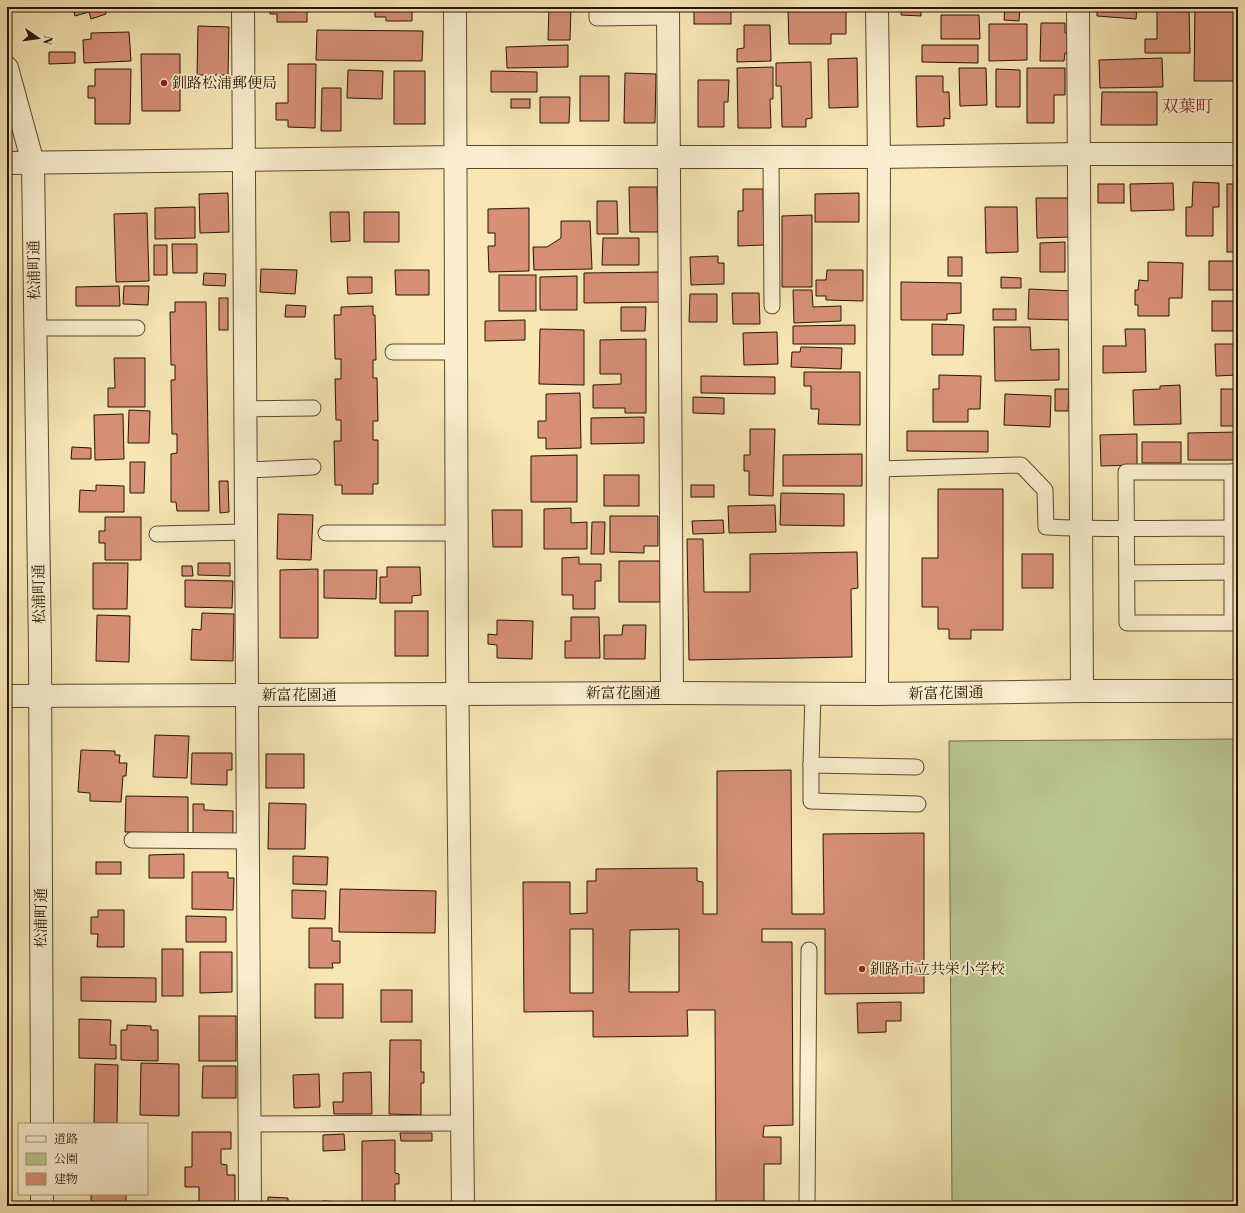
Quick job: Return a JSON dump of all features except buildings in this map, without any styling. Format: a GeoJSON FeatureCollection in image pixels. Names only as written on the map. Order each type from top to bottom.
{"type":"FeatureCollection","features":[{"type":"Feature","properties":{"kind":"street"},"geometry":{"type":"LineString","coordinates":[[243,7],[250,1206]]}},
{"type":"Feature","properties":{"kind":"street"},"geometry":{"type":"LineString","coordinates":[[455,7],[458,694],[463,1206]]}},
{"type":"Feature","properties":{"kind":"street"},"geometry":{"type":"LineString","coordinates":[[877,7],[879,157],[877,694]]}},
{"type":"Feature","properties":{"kind":"street"},"geometry":{"type":"LineString","coordinates":[[1078,7],[1082,691]]}},
{"type":"Feature","properties":{"kind":"street"},"geometry":{"type":"LineString","coordinates":[[668,12],[672,693]]}},
{"type":"Feature","properties":{"kind":"street","name":"松浦町通"},"geometry":{"type":"LineString","coordinates":[[7,68],[33,163],[40,696],[42,1123]]}},
{"type":"Feature","properties":{"kind":"street"},"geometry":{"type":"LineString","coordinates":[[7,163],[456,157],[879,157],[1079,154],[1238,154]]}},
{"type":"Feature","properties":{"kind":"street","name":"新富花園通"},"geometry":{"type":"LineString","coordinates":[[7,696],[672,693],[877,694],[1082,691],[1238,691]]}},
{"type":"Feature","properties":{"kind":"street"},"geometry":{"type":"LineString","coordinates":[[42,1195],[42,1206]]}},
{"type":"Feature","properties":{"kind":"lane"},"geometry":{"type":"LineString","coordinates":[[597,7],[597,18],[668,12]]}},
{"type":"Feature","properties":{"kind":"lane"},"geometry":{"type":"LineString","coordinates":[[771,157],[772,306]]}},
{"type":"Feature","properties":{"kind":"lane"},"geometry":{"type":"LineString","coordinates":[[35,328],[138,328]]}},
{"type":"Feature","properties":{"kind":"lane"},"geometry":{"type":"LineString","coordinates":[[393,352],[457,352]]}},
{"type":"Feature","properties":{"kind":"lane"},"geometry":{"type":"LineString","coordinates":[[245,409],[313,408]]}},
{"type":"Feature","properties":{"kind":"lane"},"geometry":{"type":"LineString","coordinates":[[878,469],[1021,465],[1045,490],[1046,527],[1082,529],[1232,528]]}},
{"type":"Feature","properties":{"kind":"lane"},"geometry":{"type":"LineString","coordinates":[[246,470],[313,467]]}},
{"type":"Feature","properties":{"kind":"lane"},"geometry":{"type":"LineString","coordinates":[[1126,472],[1235,472],[1232,528],[1232,623],[1127,623],[1126,472]]}},
{"type":"Feature","properties":{"kind":"lane"},"geometry":{"type":"LineString","coordinates":[[157,534],[246,532]]}},
{"type":"Feature","properties":{"kind":"lane"},"geometry":{"type":"LineString","coordinates":[[326,532],[457,533]]}},
{"type":"Feature","properties":{"kind":"lane"},"geometry":{"type":"LineString","coordinates":[[1127,573],[1232,572]]}},
{"type":"Feature","properties":{"kind":"lane"},"geometry":{"type":"LineString","coordinates":[[813,694],[811,801],[918,804]]}},
{"type":"Feature","properties":{"kind":"lane"},"geometry":{"type":"LineString","coordinates":[[811,765],[916,767]]}},
{"type":"Feature","properties":{"kind":"lane"},"geometry":{"type":"LineString","coordinates":[[132,840],[248,841]]}},
{"type":"Feature","properties":{"kind":"lane"},"geometry":{"type":"LineString","coordinates":[[807,1206],[808,950]]}},
{"type":"Feature","properties":{"kind":"lane"},"geometry":{"type":"LineString","coordinates":[[250,1124],[462,1123]]}},
{"type":"Feature","properties":{"kind":"green space"},"geometry":{"type":"Polygon","coordinates":[[[1238,739],[1238,1202],[952,1204],[949,741],[1238,739]]]}},
{"type":"Feature","properties":{"kind":"place","name":"釧路松浦郵便局"},"geometry":{"type":"Point","coordinates":[164,83]}},
{"type":"Feature","properties":{"kind":"place","name":"釧路市立共栄小学校"},"geometry":{"type":"Point","coordinates":[862,969]}},
{"type":"Feature","properties":{"kind":"district","name":"双葉町"},"geometry":{"type":"Point","coordinates":[1187,106]}}]}
